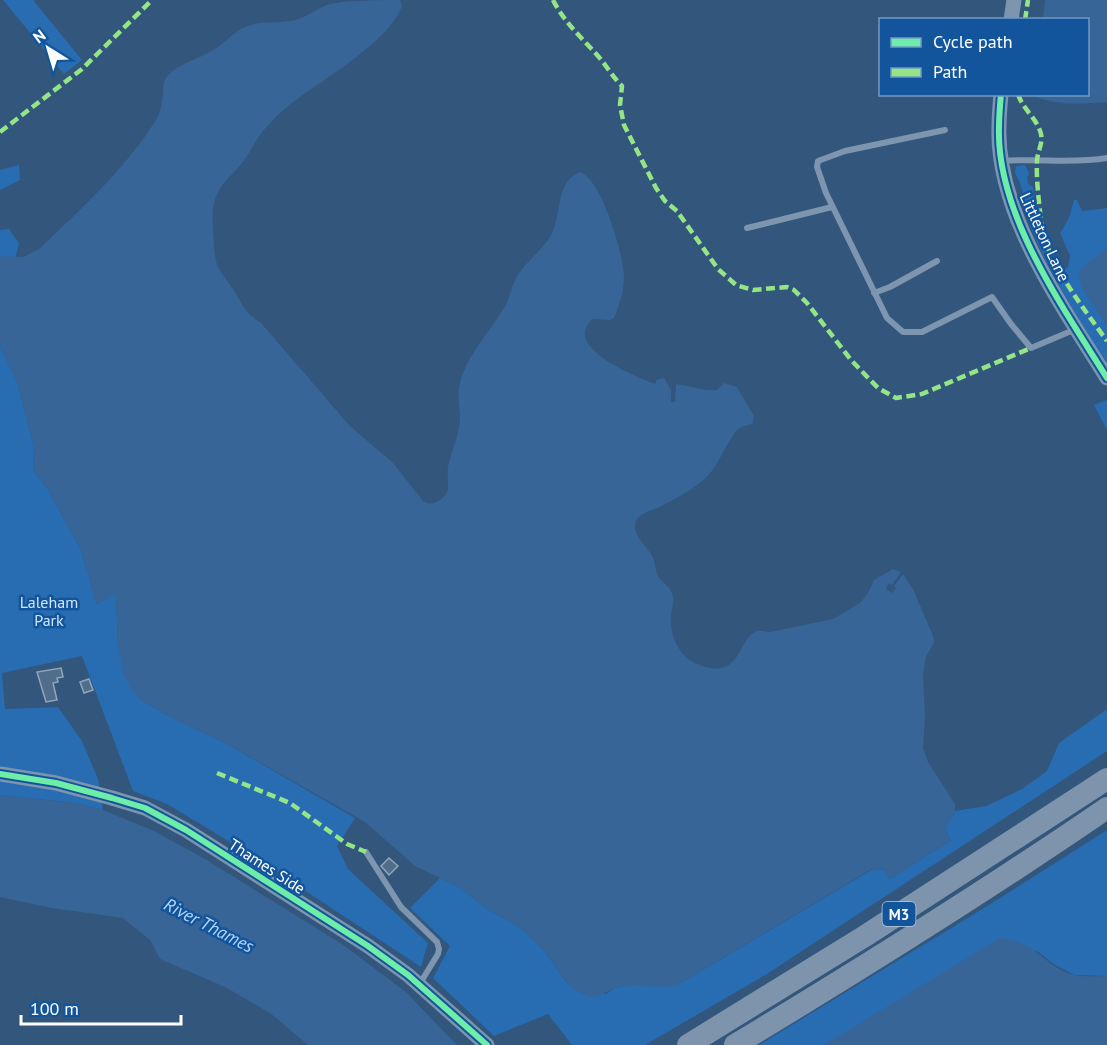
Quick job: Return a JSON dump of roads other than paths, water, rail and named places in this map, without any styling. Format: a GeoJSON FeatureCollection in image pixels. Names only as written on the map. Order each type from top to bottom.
{"type":"FeatureCollection","features":[{"type":"Feature","properties":{"kind":"highway","name":"M3"},"geometry":{"type":"LineString","coordinates":[[688,1045],[865,936],[1107,779]]}},
{"type":"Feature","properties":{"kind":"highway","name":"M3"},"geometry":{"type":"LineString","coordinates":[[735,1045],[990,886],[1107,808]]}},
{"type":"Feature","properties":{"kind":"street"},"geometry":{"type":"LineString","coordinates":[[1011,18],[1014,0]]}},
{"type":"Feature","properties":{"kind":"street","name":"Littleton Lane"},"geometry":{"type":"LineString","coordinates":[[1001,96],[998,128],[1002,162],[1009,193],[1021,226],[1040,266],[1107,378]]}},
{"type":"Feature","properties":{"kind":"street","name":"Thames Side"},"geometry":{"type":"LineString","coordinates":[[0,774],[56,783],[112,798],[145,808],[186,830],[368,946],[419,985],[487,1045]]}},
{"type":"Feature","properties":{"kind":"lane"},"geometry":{"type":"LineString","coordinates":[[945,130],[845,151],[818,161],[817,167],[821,182],[887,318],[897,328],[908,333],[922,332],[992,297],[1031,348],[1077,328]]}},
{"type":"Feature","properties":{"kind":"lane"},"geometry":{"type":"LineString","coordinates":[[1002,162],[1022,159],[1076,162],[1107,158]]}},
{"type":"Feature","properties":{"kind":"lane"},"geometry":{"type":"LineString","coordinates":[[747,228],[832,207]]}},
{"type":"Feature","properties":{"kind":"lane"},"geometry":{"type":"LineString","coordinates":[[874,293],[890,287],[937,261]]}},
{"type":"Feature","properties":{"kind":"lane"},"geometry":{"type":"LineString","coordinates":[[366,852],[401,907],[437,942],[438,954],[419,985]]}},
{"type":"Feature","properties":{"kind":"water"},"geometry":{"type":"Polygon","coordinates":[[[400,0],[402,6],[383,34],[368,48],[280,114],[259,136],[244,160],[217,194],[213,229],[217,264],[247,312],[261,323],[350,426],[393,463],[423,501],[430,503],[440,500],[448,489],[448,467],[459,425],[459,387],[466,366],[504,308],[514,281],[551,235],[566,183],[580,172],[596,188],[604,203],[616,237],[624,278],[622,294],[614,318],[593,319],[585,330],[586,340],[593,350],[619,368],[655,384],[657,380],[664,378],[671,390],[671,402],[675,402],[676,384],[707,390],[717,390],[724,383],[737,387],[754,416],[753,423],[737,430],[707,477],[682,495],[643,514],[635,523],[637,534],[653,558],[658,577],[672,593],[672,630],[680,650],[697,664],[723,668],[730,664],[751,635],[757,631],[770,632],[833,619],[860,603],[874,580],[893,569],[901,572],[892,585],[889,583],[886,589],[892,593],[903,574],[913,589],[933,636],[934,642],[926,657],[923,674],[925,716],[923,748],[928,762],[955,804],[955,813],[945,829],[951,840],[890,879],[884,870],[872,869],[679,984],[667,987],[627,985],[614,988],[599,996],[590,997],[576,991],[567,983],[543,949],[521,928],[489,910],[457,886],[415,866],[365,822],[229,745],[165,714],[140,699],[123,674],[118,644],[116,595],[97,604],[81,550],[47,488],[33,470],[34,447],[17,381],[0,346],[0,256],[23,257],[38,250],[99,191],[127,160],[158,117],[164,81],[178,67],[212,51],[236,32],[251,25],[295,20],[334,3],[400,0]]]}},
{"type":"Feature","properties":{"kind":"water"},"geometry":{"type":"Polygon","coordinates":[[[1045,0],[1107,0],[1107,102],[1059,103],[1034,96],[1089,96],[1089,18],[1043,18],[1045,0]]]}},
{"type":"Feature","properties":{"kind":"water"},"geometry":{"type":"Polygon","coordinates":[[[1107,249],[1107,324],[1088,298],[1079,276],[1081,270],[1090,261],[1107,249]]]}},
{"type":"Feature","properties":{"kind":"water","name":"River Thames"},"geometry":{"type":"Polygon","coordinates":[[[0,795],[75,803],[103,810],[154,831],[205,859],[342,944],[406,992],[457,1045],[308,1045],[270,1013],[225,987],[160,959],[150,940],[123,918],[52,908],[0,897],[0,795]]]}},
{"type":"Feature","properties":{"kind":"water"},"geometry":{"type":"Polygon","coordinates":[[[1000,938],[1023,944],[1064,972],[1074,975],[1107,976],[1107,1045],[824,1045],[1000,938]]]}},
{"type":"Feature","properties":{"kind":"park label","name":"Laleham Park"},"geometry":{"type":"Point","coordinates":[49,611]}}]}
